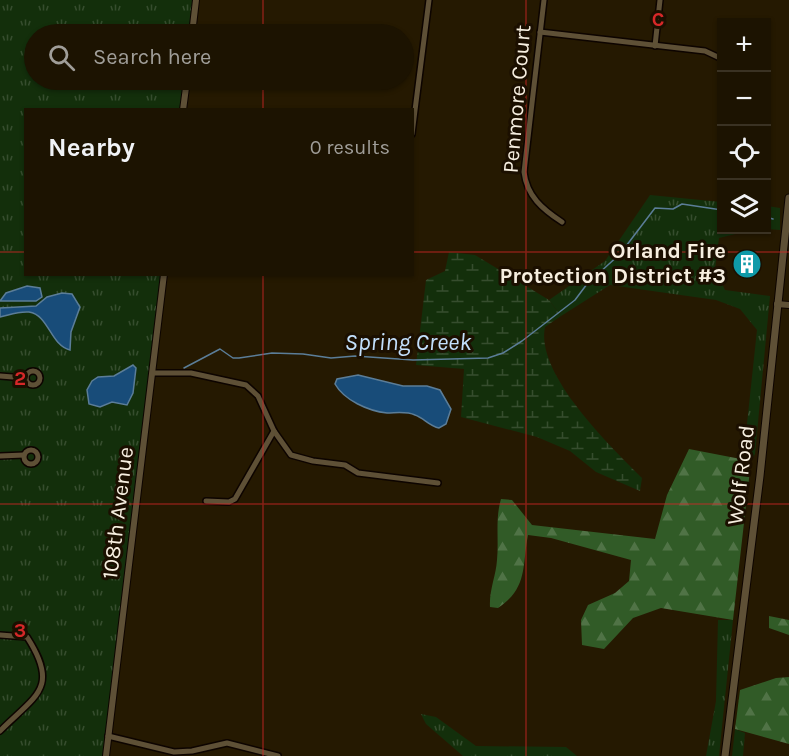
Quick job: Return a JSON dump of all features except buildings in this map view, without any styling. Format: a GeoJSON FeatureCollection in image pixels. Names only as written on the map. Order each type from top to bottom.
{"type":"FeatureCollection","features":[{"type":"Feature","properties":{"kind":"main road","name":"Wolf Road"},"geometry":{"type":"LineString","coordinates":[[725,756],[759,481],[789,198]]}},
{"type":"Feature","properties":{"kind":"street"},"geometry":{"type":"LineString","coordinates":[[193,24],[196,0]]}},
{"type":"Feature","properties":{"kind":"street"},"geometry":{"type":"LineString","coordinates":[[414,118],[429,0]]}},
{"type":"Feature","properties":{"kind":"street","name":"Penmore Court"},"geometry":{"type":"LineString","coordinates":[[543,0],[524,172],[525,184],[532,198],[562,222]]}},
{"type":"Feature","properties":{"kind":"street"},"geometry":{"type":"LineString","coordinates":[[655,46],[660,0]]}},
{"type":"Feature","properties":{"kind":"street"},"geometry":{"type":"LineString","coordinates":[[540,32],[705,51],[717,57]]}},
{"type":"Feature","properties":{"kind":"street"},"geometry":{"type":"LineString","coordinates":[[183,108],[186,90]]}},
{"type":"Feature","properties":{"kind":"street","name":"108th Avenue"},"geometry":{"type":"LineString","coordinates":[[106,756],[164,276]]}},
{"type":"Feature","properties":{"kind":"street"},"geometry":{"type":"LineString","coordinates":[[777,304],[789,305]]}},
{"type":"Feature","properties":{"kind":"street"},"geometry":{"type":"LineString","coordinates":[[153,373],[191,373],[246,385],[258,396],[274,431],[291,455],[313,462],[345,465],[358,474],[438,483]]}},
{"type":"Feature","properties":{"kind":"street"},"geometry":{"type":"LineString","coordinates":[[0,376],[26,378]]}},
{"type":"Feature","properties":{"kind":"street"},"geometry":{"type":"LineString","coordinates":[[206,501],[229,502],[235,499],[274,431]]}},
{"type":"Feature","properties":{"kind":"street"},"geometry":{"type":"LineString","coordinates":[[0,456],[24,455]]}},
{"type":"Feature","properties":{"kind":"street"},"geometry":{"type":"LineString","coordinates":[[0,635],[27,637],[44,667],[42,687],[0,731]]}},
{"type":"Feature","properties":{"kind":"street"},"geometry":{"type":"LineString","coordinates":[[108,736],[174,752],[192,751],[227,743],[278,756]]}},
{"type":"Feature","properties":{"kind":"green space"},"geometry":{"type":"Polygon","coordinates":[[[0,0],[194,0],[191,24],[24,24],[24,90],[183,90],[181,108],[24,108],[24,276],[161,276],[105,756],[0,756],[0,0]]]}},
{"type":"Feature","properties":{"kind":"green space"},"geometry":{"type":"Polygon","coordinates":[[[650,195],[717,202],[717,234],[736,234],[719,238],[715,269],[725,290],[770,296],[755,454],[751,461],[743,461],[757,330],[740,309],[716,300],[610,285],[561,316],[549,300],[605,261],[650,195]]]}},
{"type":"Feature","properties":{"kind":"green space"},"geometry":{"type":"Polygon","coordinates":[[[771,207],[780,208],[780,230],[771,229],[771,207]]]}},
{"type":"Feature","properties":{"kind":"green space"},"geometry":{"type":"Polygon","coordinates":[[[449,252],[475,255],[549,300],[561,316],[545,327],[545,346],[552,366],[578,408],[612,448],[642,478],[640,491],[596,472],[570,451],[537,437],[461,417],[464,369],[416,365],[426,280],[445,271],[449,252]]]}},
{"type":"Feature","properties":{"kind":"green space"},"geometry":{"type":"Polygon","coordinates":[[[689,449],[751,461],[733,620],[661,608],[633,618],[604,649],[582,645],[581,620],[588,605],[615,593],[629,581],[631,560],[551,538],[528,535],[519,584],[508,600],[498,608],[490,607],[497,560],[501,499],[512,500],[532,525],[655,539],[667,495],[689,449]]]}},
{"type":"Feature","properties":{"kind":"green space"},"geometry":{"type":"Polygon","coordinates":[[[769,616],[789,620],[789,635],[769,628],[769,616]]]}},
{"type":"Feature","properties":{"kind":"green space"},"geometry":{"type":"Polygon","coordinates":[[[718,620],[733,620],[719,756],[706,756],[716,701],[718,620]]]}},
{"type":"Feature","properties":{"kind":"green space"},"geometry":{"type":"Polygon","coordinates":[[[789,677],[789,744],[735,729],[740,690],[776,678],[789,677]]]}},
{"type":"Feature","properties":{"kind":"green space"},"geometry":{"type":"Polygon","coordinates":[[[421,714],[436,717],[476,746],[566,747],[577,756],[463,756],[426,724],[421,714]]]}},
{"type":"Feature","properties":{"kind":"green space"},"geometry":{"type":"Polygon","coordinates":[[[735,729],[745,733],[743,756],[732,756],[735,729]]]}},
{"type":"Feature","properties":{"kind":"water"},"geometry":{"type":"Polygon","coordinates":[[[27,286],[40,288],[42,297],[36,301],[0,301],[6,293],[27,286]]]}},
{"type":"Feature","properties":{"kind":"water"},"geometry":{"type":"Polygon","coordinates":[[[62,293],[72,294],[80,307],[71,332],[70,350],[58,342],[36,314],[22,312],[0,317],[0,308],[36,306],[47,297],[62,293]]]}},
{"type":"Feature","properties":{"kind":"water"},"geometry":{"type":"Polygon","coordinates":[[[133,365],[136,368],[133,393],[127,405],[112,402],[100,407],[89,404],[87,390],[92,381],[98,377],[114,376],[133,365]]]}},
{"type":"Feature","properties":{"kind":"water"},"geometry":{"type":"Polygon","coordinates":[[[358,375],[403,386],[427,386],[440,390],[451,409],[446,424],[439,428],[412,414],[380,412],[357,404],[344,395],[335,384],[337,379],[358,375]]]}},
{"type":"Feature","properties":{"kind":"waterway","name":"Spring Creek"},"geometry":{"type":"LineString","coordinates":[[184,368],[220,349],[233,358],[272,353],[331,358],[355,356],[413,360],[488,358],[503,353],[522,341],[575,300],[587,284],[620,254],[655,208],[673,209],[682,204],[717,209]]}},
{"type":"Feature","properties":{"kind":"place","name":"Orland Fire Protection District #3"},"geometry":{"type":"Point","coordinates":[747,264]}}]}
